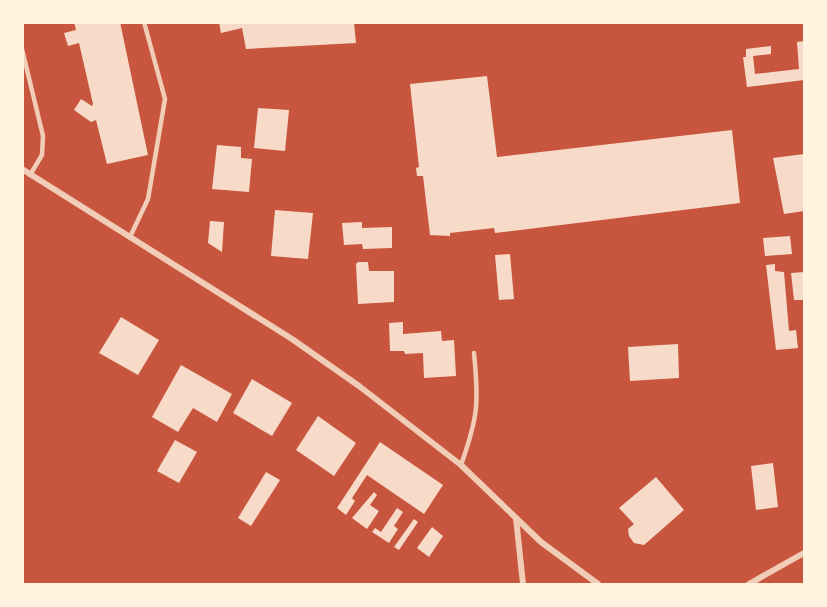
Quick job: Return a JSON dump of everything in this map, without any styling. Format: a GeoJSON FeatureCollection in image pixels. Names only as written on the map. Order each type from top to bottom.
{"type":"FeatureCollection","features":[{"type":"Feature","properties":{"kind":"street"},"geometry":{"type":"LineString","coordinates":[[22,169],[302,345],[461,465],[565,562],[598,585]]}},
{"type":"Feature","properties":{"kind":"street"},"geometry":{"type":"LineString","coordinates":[[516,517],[523,585]]}},
{"type":"Feature","properties":{"kind":"street"},"geometry":{"type":"LineString","coordinates":[[749,585],[804,553]]}},
{"type":"Feature","properties":{"kind":"lane"},"geometry":{"type":"LineString","coordinates":[[130,237],[148,199],[165,99],[144,22]]}},
{"type":"Feature","properties":{"kind":"lane"},"geometry":{"type":"LineString","coordinates":[[22,49],[43,136],[42,155],[30,175]]}},
{"type":"Feature","properties":{"kind":"lane"},"geometry":{"type":"LineString","coordinates":[[461,465],[476,422],[478,397],[474,353]]}},
{"type":"Feature","properties":{"kind":"building"},"geometry":{"type":"Polygon","coordinates":[[[74,22],[120,22],[148,155],[107,164],[96,120],[91,122],[74,110],[81,99],[92,106],[93,104],[79,43],[68,46],[64,33],[76,30],[74,22]]]}},
{"type":"Feature","properties":{"kind":"building"},"geometry":{"type":"Polygon","coordinates":[[[219,22],[354,22],[356,43],[246,49],[242,28],[221,33],[219,22]]]}},
{"type":"Feature","properties":{"kind":"building"},"geometry":{"type":"Polygon","coordinates":[[[804,41],[804,80],[747,87],[743,57],[746,57],[746,49],[771,46],[771,54],[753,56],[755,74],[799,69],[797,42],[804,41]]]}},
{"type":"Feature","properties":{"kind":"building"},"geometry":{"type":"Polygon","coordinates":[[[487,76],[497,157],[732,130],[740,203],[495,233],[494,228],[450,233],[450,236],[430,235],[423,176],[417,176],[416,168],[419,167],[410,84],[487,76]]]}},
{"type":"Feature","properties":{"kind":"building"},"geometry":{"type":"Polygon","coordinates":[[[258,108],[289,110],[285,151],[254,148],[258,108]]]}},
{"type":"Feature","properties":{"kind":"building"},"geometry":{"type":"Polygon","coordinates":[[[217,145],[241,147],[241,158],[252,159],[249,192],[212,189],[217,145]]]}},
{"type":"Feature","properties":{"kind":"building"},"geometry":{"type":"Polygon","coordinates":[[[804,154],[804,211],[784,214],[773,158],[804,154]]]}},
{"type":"Feature","properties":{"kind":"building"},"geometry":{"type":"Polygon","coordinates":[[[275,210],[313,213],[308,259],[271,256],[275,210]]]}},
{"type":"Feature","properties":{"kind":"building"},"geometry":{"type":"Polygon","coordinates":[[[210,221],[224,222],[222,252],[208,243],[210,221]]]}},
{"type":"Feature","properties":{"kind":"building"},"geometry":{"type":"Polygon","coordinates":[[[362,222],[362,228],[392,227],[392,248],[363,249],[362,244],[344,245],[342,223],[362,222]]]}},
{"type":"Feature","properties":{"kind":"building"},"geometry":{"type":"Polygon","coordinates":[[[790,236],[792,254],[765,256],[763,238],[790,236]]]}},
{"type":"Feature","properties":{"kind":"building"},"geometry":{"type":"Polygon","coordinates":[[[510,254],[514,299],[499,300],[495,255],[510,254]]]}},
{"type":"Feature","properties":{"kind":"building"},"geometry":{"type":"Polygon","coordinates":[[[368,262],[369,271],[394,271],[394,302],[358,304],[356,264],[368,262]]]}},
{"type":"Feature","properties":{"kind":"building"},"geometry":{"type":"Polygon","coordinates":[[[775,264],[775,271],[784,272],[789,331],[796,330],[798,348],[776,350],[766,265],[775,264]]]}},
{"type":"Feature","properties":{"kind":"building"},"geometry":{"type":"Polygon","coordinates":[[[804,272],[804,300],[794,300],[791,273],[804,272]]]}},
{"type":"Feature","properties":{"kind":"building"},"geometry":{"type":"Polygon","coordinates":[[[121,317],[159,340],[138,375],[99,353],[121,317]]]}},
{"type":"Feature","properties":{"kind":"building"},"geometry":{"type":"Polygon","coordinates":[[[403,322],[403,334],[441,331],[442,341],[454,340],[456,376],[424,378],[423,353],[405,354],[404,351],[390,351],[389,323],[403,322]]]}},
{"type":"Feature","properties":{"kind":"building"},"geometry":{"type":"Polygon","coordinates":[[[678,344],[679,378],[630,381],[628,347],[678,344]]]}},
{"type":"Feature","properties":{"kind":"building"},"geometry":{"type":"Polygon","coordinates":[[[181,365],[232,394],[217,422],[193,408],[178,432],[152,417],[181,365]]]}},
{"type":"Feature","properties":{"kind":"building"},"geometry":{"type":"Polygon","coordinates":[[[252,379],[292,403],[272,436],[233,413],[252,379]]]}},
{"type":"Feature","properties":{"kind":"building"},"geometry":{"type":"Polygon","coordinates":[[[318,416],[356,443],[334,476],[296,450],[318,416]]]}},
{"type":"Feature","properties":{"kind":"building"},"geometry":{"type":"Polygon","coordinates":[[[175,440],[197,452],[179,483],[157,471],[175,440]]]}},
{"type":"Feature","properties":{"kind":"building"},"geometry":{"type":"Polygon","coordinates":[[[380,442],[443,485],[424,514],[367,475],[352,498],[355,501],[346,515],[337,508],[380,442]]]}},
{"type":"Feature","properties":{"kind":"building"},"geometry":{"type":"Polygon","coordinates":[[[773,463],[778,507],[756,510],[751,466],[773,463]]]}},
{"type":"Feature","properties":{"kind":"building"},"geometry":{"type":"Polygon","coordinates":[[[266,472],[280,480],[251,526],[238,518],[266,472]]]}},
{"type":"Feature","properties":{"kind":"building"},"geometry":{"type":"Polygon","coordinates":[[[656,477],[684,510],[644,545],[634,543],[629,536],[628,529],[634,524],[619,508],[656,477]]]}},
{"type":"Feature","properties":{"kind":"building"},"geometry":{"type":"Polygon","coordinates":[[[374,492],[377,495],[370,505],[379,511],[367,529],[352,518],[374,492]]]}},
{"type":"Feature","properties":{"kind":"building"},"geometry":{"type":"Polygon","coordinates":[[[397,508],[403,512],[394,526],[398,529],[389,543],[372,532],[375,528],[381,532],[397,508]]]}},
{"type":"Feature","properties":{"kind":"building"},"geometry":{"type":"Polygon","coordinates":[[[414,519],[418,522],[399,550],[394,547],[414,519]]]}},
{"type":"Feature","properties":{"kind":"building"},"geometry":{"type":"Polygon","coordinates":[[[432,527],[443,536],[429,557],[417,548],[432,527]]]}}]}
